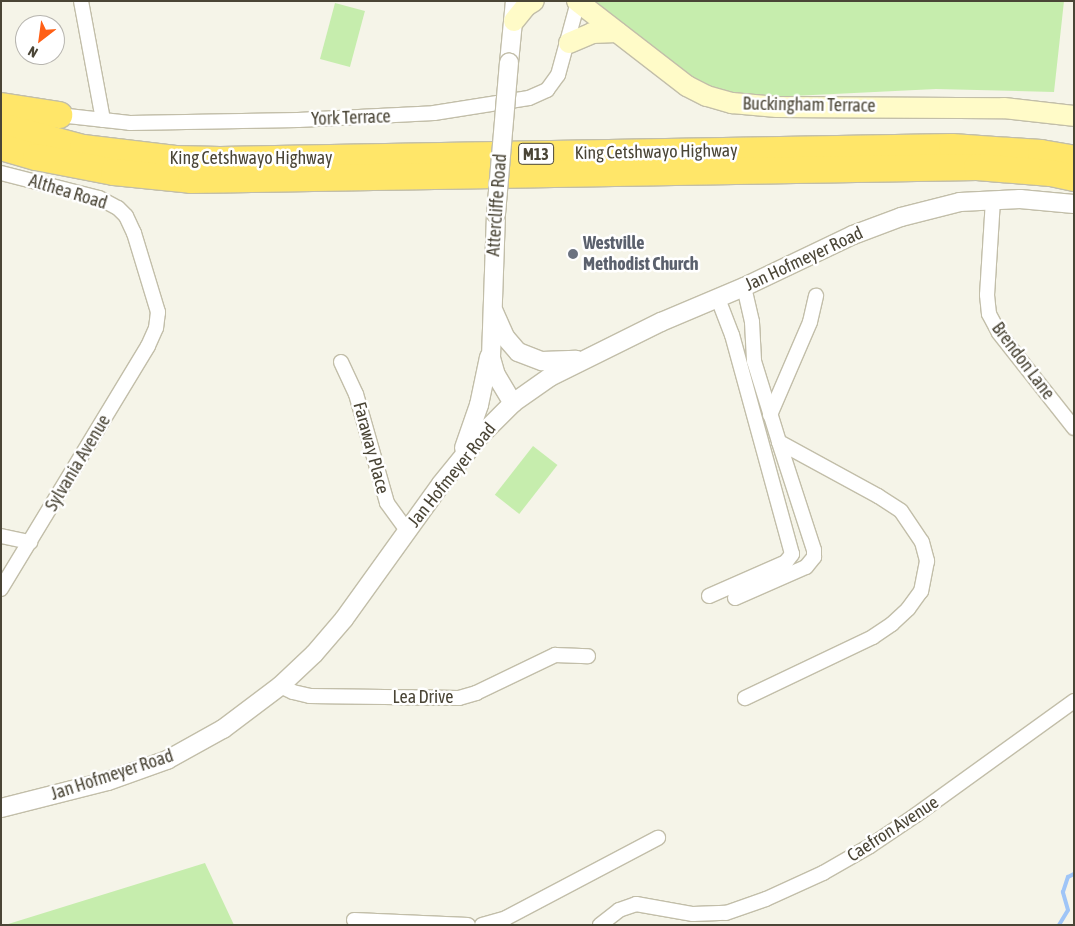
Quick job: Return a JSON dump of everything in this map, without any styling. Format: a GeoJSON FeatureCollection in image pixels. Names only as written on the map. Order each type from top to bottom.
{"type":"FeatureCollection","features":[{"type":"Feature","properties":{"kind":"highway"},"geometry":{"type":"LineString","coordinates":[[1,106],[59,115]]}},
{"type":"Feature","properties":{"kind":"highway","name":"King Cetshwayo Highway"},"geometry":{"type":"LineString","coordinates":[[1,126],[83,148],[133,155],[184,159],[952,147],[1041,153],[1074,159]]}},
{"type":"Feature","properties":{"kind":"highway","name":"King Cetshwayo Highway"},"geometry":{"type":"LineString","coordinates":[[1,147],[36,157],[114,172],[190,180],[977,167],[1051,173],[1074,178]]}},
{"type":"Feature","properties":{"kind":"main road"},"geometry":{"type":"LineString","coordinates":[[514,21],[526,6],[534,1]]}},
{"type":"Feature","properties":{"kind":"main road","name":"Buckingham Terrace"},"geometry":{"type":"LineString","coordinates":[[578,2],[687,86],[702,94],[732,103],[777,107],[1004,108],[1074,116]]}},
{"type":"Feature","properties":{"kind":"main road"},"geometry":{"type":"LineString","coordinates":[[569,42],[592,33],[617,32]]}},
{"type":"Feature","properties":{"kind":"street"},"geometry":{"type":"LineString","coordinates":[[81,1],[103,120]]}},
{"type":"Feature","properties":{"kind":"street","name":"Attercliffe Road"},"geometry":{"type":"LineString","coordinates":[[513,403],[496,375],[490,348],[496,214],[515,1]]}},
{"type":"Feature","properties":{"kind":"street","name":"York Terrace"},"geometry":{"type":"LineString","coordinates":[[59,115],[157,123],[298,120],[410,115],[529,98],[547,90],[558,75],[569,42],[578,2]]}},
{"type":"Feature","properties":{"kind":"street","name":"Althea Road"},"geometry":{"type":"LineString","coordinates":[[1,173],[99,198],[109,202],[126,216],[134,233],[156,303],[157,321],[153,336]]}},
{"type":"Feature","properties":{"kind":"street","name":"Jan Hofmeyer Road"},"geometry":{"type":"LineString","coordinates":[[1,808],[108,780],[166,760],[223,729],[280,686],[314,654],[344,619],[460,460],[513,403],[550,377],[583,359],[744,287],[853,235],[894,220],[953,204],[993,200],[1046,200],[1074,204]]}},
{"type":"Feature","properties":{"kind":"street","name":"Brendon Lane"},"geometry":{"type":"LineString","coordinates":[[993,200],[986,295],[989,314],[999,333],[1074,428]]}},
{"type":"Feature","properties":{"kind":"street"},"geometry":{"type":"LineString","coordinates":[[735,598],[806,567],[814,557],[814,550],[754,362],[752,322],[744,287]]}},
{"type":"Feature","properties":{"kind":"street"},"geometry":{"type":"LineString","coordinates":[[770,415],[810,322],[816,296]]}},
{"type":"Feature","properties":{"kind":"street"},"geometry":{"type":"LineString","coordinates":[[709,596],[786,562],[792,554],[732,335],[718,298]]}},
{"type":"Feature","properties":{"kind":"street"},"geometry":{"type":"LineString","coordinates":[[491,305],[505,337],[518,352],[537,360],[551,362],[583,359]]}},
{"type":"Feature","properties":{"kind":"street","name":"Sylvania Avenue"},"geometry":{"type":"LineString","coordinates":[[1,589],[153,336]]}},
{"type":"Feature","properties":{"kind":"street"},"geometry":{"type":"LineString","coordinates":[[460,460],[479,406],[490,348]]}},
{"type":"Feature","properties":{"kind":"street","name":"Faraway Place"},"geometry":{"type":"LineString","coordinates":[[341,362],[356,394],[387,503],[407,531]]}},
{"type":"Feature","properties":{"kind":"street"},"geometry":{"type":"LineString","coordinates":[[745,698],[874,637],[892,624],[914,602],[921,591],[927,570],[927,561],[922,542],[908,518],[901,511],[878,496],[779,442]]}},
{"type":"Feature","properties":{"kind":"street"},"geometry":{"type":"LineString","coordinates":[[1,536],[30,542]]}},
{"type":"Feature","properties":{"kind":"street","name":"Lea Drive"},"geometry":{"type":"LineString","coordinates":[[280,686],[302,695],[458,698],[476,693],[555,655],[588,656]]}},
{"type":"Feature","properties":{"kind":"street","name":"Caefron Avenue"},"geometry":{"type":"LineString","coordinates":[[600,925],[619,910],[636,904],[693,914],[714,915],[743,908],[774,896],[846,860],[924,810],[1074,702]]}},
{"type":"Feature","properties":{"kind":"street"},"geometry":{"type":"LineString","coordinates":[[482,925],[506,918],[658,838]]}},
{"type":"Feature","properties":{"kind":"street"},"geometry":{"type":"LineString","coordinates":[[354,920],[468,925]]}},
{"type":"Feature","properties":{"kind":"green space"},"geometry":{"type":"Polygon","coordinates":[[[591,1],[1064,1],[1054,92],[936,89],[772,97],[732,94],[698,83],[591,1]]]}},
{"type":"Feature","properties":{"kind":"green space"},"geometry":{"type":"Polygon","coordinates":[[[335,3],[365,11],[350,67],[320,59],[335,3]]]}},
{"type":"Feature","properties":{"kind":"green space"},"geometry":{"type":"Polygon","coordinates":[[[533,446],[557,465],[519,514],[495,495],[533,446]]]}},
{"type":"Feature","properties":{"kind":"green space"},"geometry":{"type":"Polygon","coordinates":[[[205,863],[234,925],[5,925],[205,863]]]}},
{"type":"Feature","properties":{"kind":"waterway"},"geometry":{"type":"LineString","coordinates":[[1059,925],[1068,910],[1063,892],[1068,877],[1074,874]]}},
{"type":"Feature","properties":{"kind":"place","name":"Westville Methodist Church"},"geometry":{"type":"Point","coordinates":[573,254]}}]}
